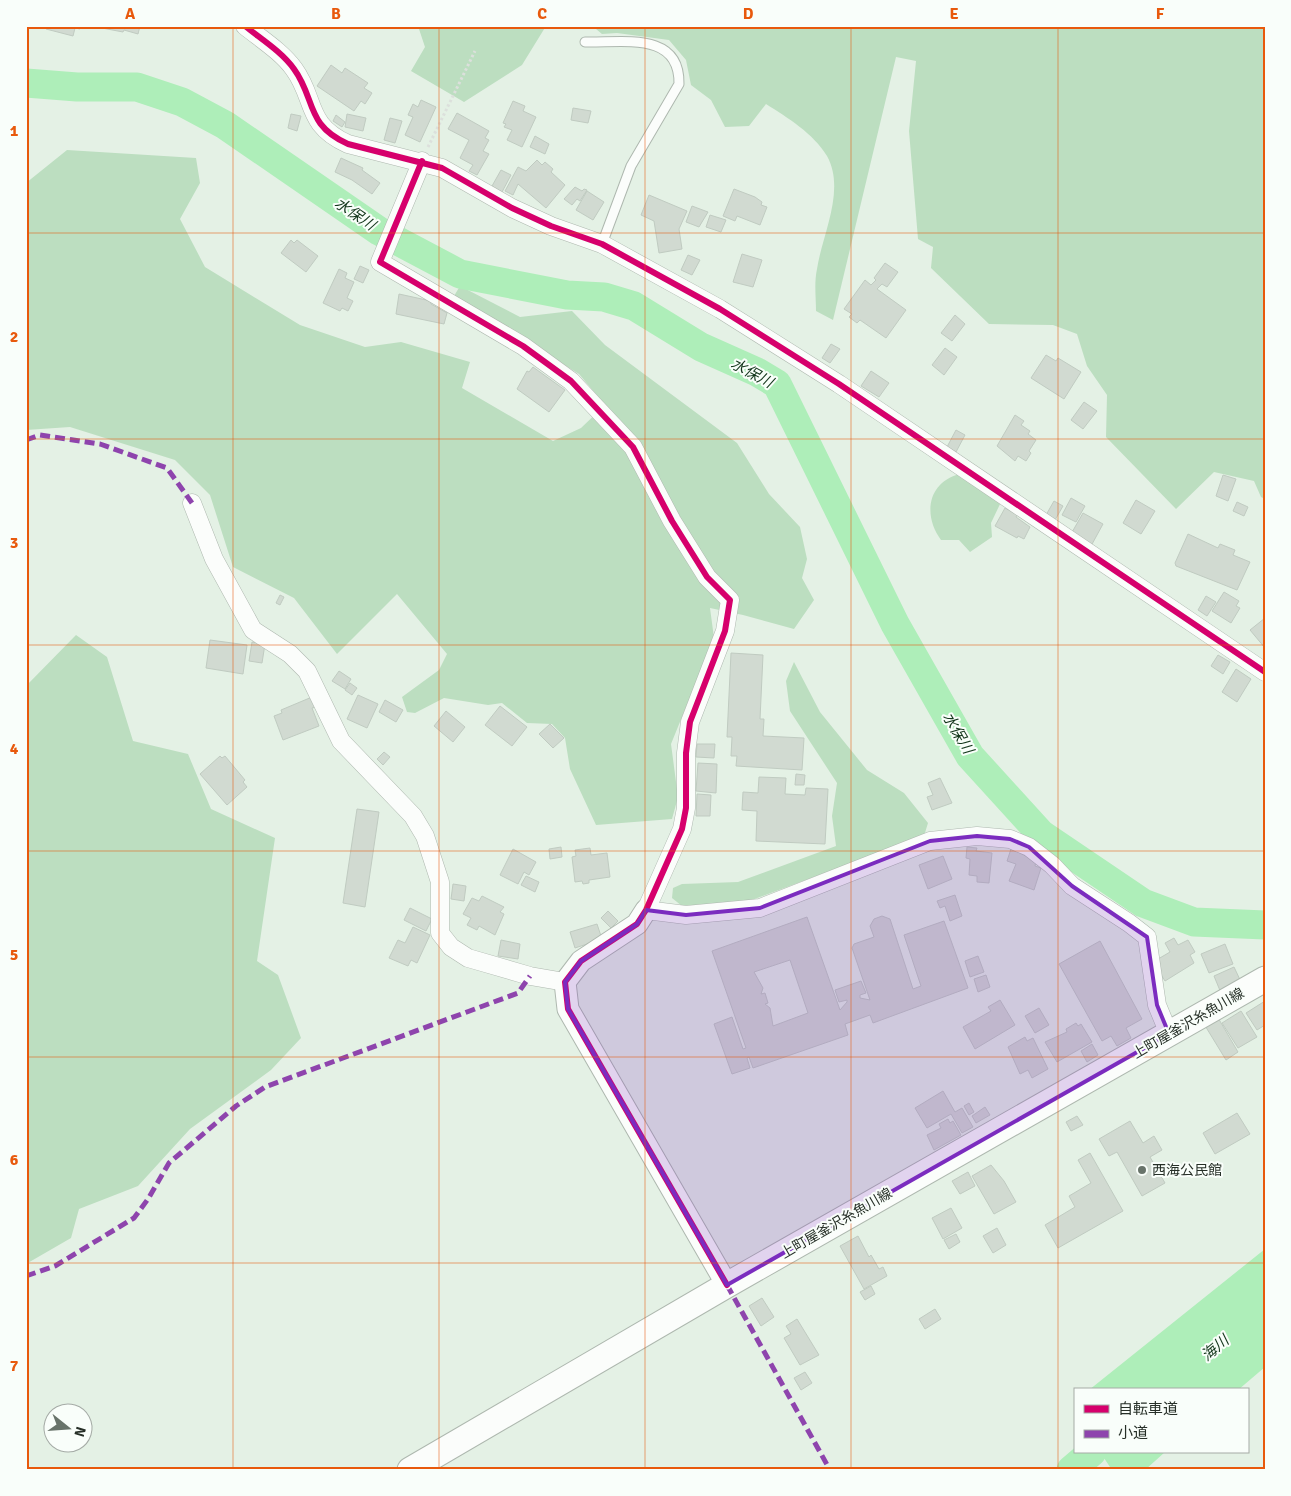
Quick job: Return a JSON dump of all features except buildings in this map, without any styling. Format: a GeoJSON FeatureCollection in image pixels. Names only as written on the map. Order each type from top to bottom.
{"type":"FeatureCollection","features":[{"type":"Feature","properties":{"kind":"main road","name":"上町屋釜沢糸魚川線"},"geometry":{"type":"LineString","coordinates":[[410,1470],[727,1285],[1265,979]]}},
{"type":"Feature","properties":{"kind":"street"},"geometry":{"type":"LineString","coordinates":[[245,26],[293,66],[299,75],[311,110],[334,138],[348,144],[422,161],[442,168],[512,208],[550,226],[602,244],[720,309],[839,384],[1265,672]]}},
{"type":"Feature","properties":{"kind":"street"},"geometry":{"type":"LineString","coordinates":[[422,161],[380,262],[523,346],[571,381],[633,447],[672,521],[707,577],[730,600],[725,631],[690,722],[686,753],[686,808],[682,829],[646,910],[637,924],[581,961],[565,982],[568,1010],[727,1285]]}},
{"type":"Feature","properties":{"kind":"street"},"geometry":{"type":"LineString","coordinates":[[192,504],[214,559],[253,630],[290,654],[307,671],[341,740],[413,816],[425,836],[440,882],[440,933],[451,947],[477,960],[530,976],[565,982]]}},
{"type":"Feature","properties":{"kind":"street"},"geometry":{"type":"LineString","coordinates":[[646,910],[686,915],[760,908],[930,841],[977,836],[1010,839],[1030,847],[1052,865],[1072,886],[1129,923],[1147,938],[1157,1005],[1169,1034]]}},
{"type":"Feature","properties":{"kind":"lane"},"geometry":{"type":"LineString","coordinates":[[586,42],[654,44],[673,56],[679,69],[679,84],[631,166],[602,244]]}},
{"type":"Feature","properties":{"kind":"path"},"geometry":{"type":"LineString","coordinates":[[422,161],[475,51]]}},
{"type":"Feature","properties":{"kind":"highlighted area"},"geometry":{"type":"Polygon","coordinates":[[[977,836],[1010,839],[1029,847],[1072,886],[1147,937],[1157,1005],[1169,1034],[727,1285],[568,1009],[565,982],[581,961],[637,924],[646,910],[686,915],[760,908],[930,841],[977,836]]]}},
{"type":"Feature","properties":{"kind":"shaded area"},"geometry":{"type":"Polygon","coordinates":[[[418,26],[546,26],[522,65],[464,102],[411,71],[425,47],[418,26]]]}},
{"type":"Feature","properties":{"kind":"shaded area"},"geometry":{"type":"Polygon","coordinates":[[[601,26],[1265,26],[1265,499],[1261,497],[1254,481],[1214,472],[1176,509],[1106,437],[1107,395],[1087,366],[1077,334],[1053,325],[989,324],[931,268],[933,247],[918,239],[909,131],[916,61],[896,57],[833,320],[816,311],[816,274],[834,198],[834,183],[832,169],[827,156],[815,140],[800,127],[766,104],[749,126],[725,127],[711,100],[691,85],[686,60],[669,40],[617,33],[602,34],[596,29],[601,26]]]}},
{"type":"Feature","properties":{"kind":"shaded area"},"geometry":{"type":"Polygon","coordinates":[[[67,150],[196,158],[200,183],[180,219],[205,267],[300,325],[365,347],[401,342],[470,362],[462,388],[553,441],[581,428],[605,405],[579,374],[454,296],[460,286],[520,317],[572,311],[605,345],[737,443],[769,494],[800,527],[807,559],[802,578],[814,600],[794,629],[710,608],[714,638],[671,744],[678,797],[672,819],[596,825],[570,769],[565,738],[552,724],[527,723],[502,703],[488,705],[444,698],[415,713],[407,712],[402,697],[439,670],[447,654],[397,594],[337,654],[294,598],[233,567],[210,495],[175,460],[70,427],[26,430],[26,183],[67,150]]]}},
{"type":"Feature","properties":{"kind":"shaded area"},"geometry":{"type":"Polygon","coordinates":[[[960,474],[1001,502],[991,523],[992,537],[970,552],[959,540],[941,540],[935,531],[930,511],[931,501],[941,484],[949,478],[960,474]]]}},
{"type":"Feature","properties":{"kind":"shaded area"},"geometry":{"type":"Polygon","coordinates":[[[76,635],[107,657],[133,741],[188,754],[211,809],[275,838],[257,961],[278,975],[301,1038],[271,1070],[190,1129],[138,1186],[79,1209],[71,1238],[26,1264],[26,686],[76,635]]]}},
{"type":"Feature","properties":{"kind":"shaded area"},"geometry":{"type":"Polygon","coordinates":[[[794,662],[820,712],[867,770],[904,793],[928,823],[924,836],[749,901],[682,906],[672,898],[673,888],[682,884],[738,882],[836,846],[832,816],[837,783],[790,711],[786,681],[794,662]]]}},
{"type":"Feature","properties":{"kind":"water"},"geometry":{"type":"Polygon","coordinates":[[[1265,1249],[1265,1367],[1240,1388],[1091,1388],[1265,1249]]]}},
{"type":"Feature","properties":{"kind":"water"},"geometry":{"type":"Polygon","coordinates":[[[1101,1454],[1163,1454],[1145,1470],[1112,1470],[1101,1454]]]}},
{"type":"Feature","properties":{"kind":"waterway","name":"水保川"},"geometry":{"type":"LineString","coordinates":[[26,83],[77,87],[137,87],[182,102],[225,125],[379,231],[460,274],[567,295],[604,297],[634,306],[701,347],[757,372],[777,384],[895,624],[970,756],[1041,834],[1143,903],[1194,922],[1265,925]]}},
{"type":"Feature","properties":{"kind":"waterway","name":"海川"},"geometry":{"type":"LineString","coordinates":[[1071,1470],[1090,1454]]}},
{"type":"Feature","properties":{"kind":"marked path"},"geometry":{"type":"LineString","coordinates":[[26,440],[40,435],[100,444],[167,468],[192,503]]}},
{"type":"Feature","properties":{"kind":"marked path"},"geometry":{"type":"LineString","coordinates":[[26,1276],[55,1266],[134,1218],[148,1199],[169,1163],[236,1106],[265,1087],[518,993],[530,976]]}},
{"type":"Feature","properties":{"kind":"marked path"},"geometry":{"type":"LineString","coordinates":[[727,1285],[830,1470]]}},
{"type":"Feature","properties":{"kind":"cycle path"},"geometry":{"type":"LineString","coordinates":[[245,26],[277,51],[294,69],[301,80],[318,120],[334,137],[348,144],[442,168],[512,208],[551,226],[602,244],[720,309],[839,384],[1265,672]]}},
{"type":"Feature","properties":{"kind":"cycle path"},"geometry":{"type":"LineString","coordinates":[[422,161],[380,262],[523,346],[571,381],[633,447],[672,521],[707,577],[730,600],[725,631],[690,722],[686,753],[686,808],[682,829],[646,910],[637,924],[581,961],[565,982],[568,1009],[727,1285]]}},
{"type":"Feature","properties":{"kind":"place","name":"西海公民館"},"geometry":{"type":"Point","coordinates":[1142,1170]}}]}
